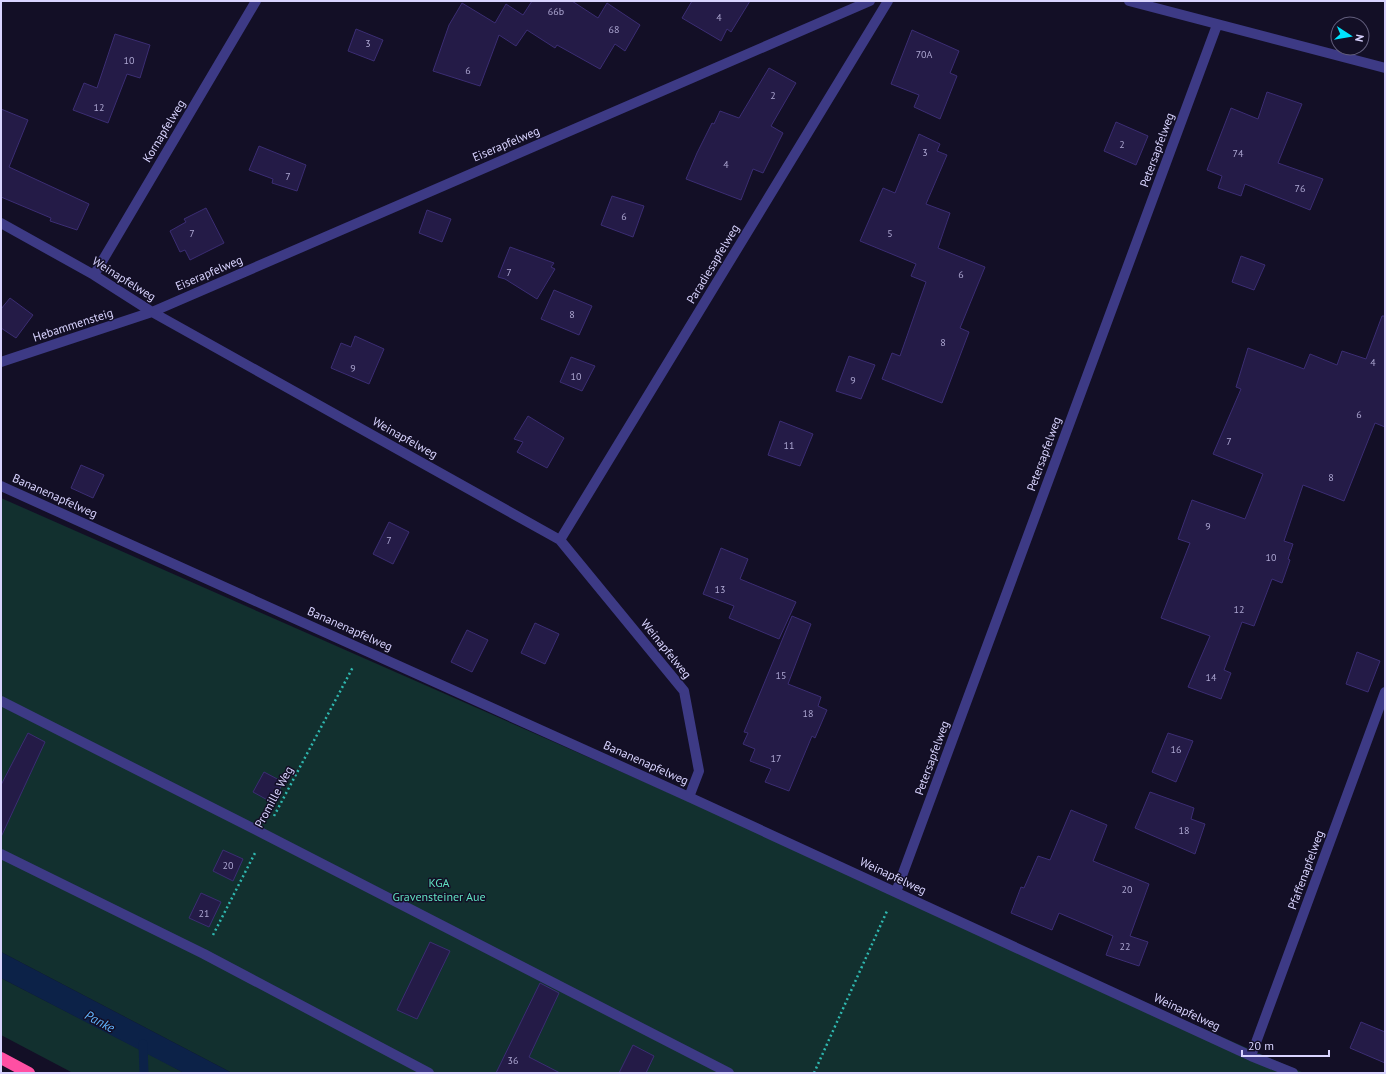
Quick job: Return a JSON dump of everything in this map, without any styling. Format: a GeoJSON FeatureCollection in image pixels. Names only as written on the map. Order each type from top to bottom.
{"type":"FeatureCollection","features":[{"type":"Feature","properties":{"kind":"highway"},"geometry":{"type":"LineString","coordinates":[[1,1058],[29,1073]]}},
{"type":"Feature","properties":{"kind":"street","name":"Kornapfelweg"},"geometry":{"type":"LineString","coordinates":[[94,275],[256,1]]}},
{"type":"Feature","properties":{"kind":"street","name":"Eiserapfelweg"},"geometry":{"type":"LineString","coordinates":[[152,312],[870,1]]}},
{"type":"Feature","properties":{"kind":"street","name":"Paradiesapfelweg"},"geometry":{"type":"LineString","coordinates":[[560,540],[888,1]]}},
{"type":"Feature","properties":{"kind":"street"},"geometry":{"type":"LineString","coordinates":[[1129,1],[1385,68]]}},
{"type":"Feature","properties":{"kind":"street","name":"Petersapfelweg"},"geometry":{"type":"LineString","coordinates":[[896,892],[1217,25]]}},
{"type":"Feature","properties":{"kind":"street","name":"Weinapfelweg"},"geometry":{"type":"LineString","coordinates":[[1,223],[94,275],[152,312],[560,540],[684,691],[698,771],[689,797],[1251,1056],[1293,1073]]}},
{"type":"Feature","properties":{"kind":"street","name":"Hebammensteig"},"geometry":{"type":"LineString","coordinates":[[1,362],[152,312]]}},
{"type":"Feature","properties":{"kind":"street","name":"Bananenapfelweg"},"geometry":{"type":"LineString","coordinates":[[1,486],[689,797]]}},
{"type":"Feature","properties":{"kind":"street","name":"Pfaffenapfelweg"},"geometry":{"type":"LineString","coordinates":[[1251,1056],[1385,692]]}},
{"type":"Feature","properties":{"kind":"street"},"geometry":{"type":"LineString","coordinates":[[1,701],[264,834],[729,1073]]}},
{"type":"Feature","properties":{"kind":"street"},"geometry":{"type":"LineString","coordinates":[[1,854],[204,954],[429,1073]]}},
{"type":"Feature","properties":{"kind":"path","name":"Promille Weg"},"geometry":{"type":"LineString","coordinates":[[204,954],[264,834],[362,649]]}},
{"type":"Feature","properties":{"kind":"path"},"geometry":{"type":"LineString","coordinates":[[814,1073],[896,892]]}},
{"type":"Feature","properties":{"kind":"green space","name":"KGA Gravensteiner Aue"},"geometry":{"type":"Polygon","coordinates":[[[1,498],[1304,1073],[232,1073],[1,952],[1,498]]]}},
{"type":"Feature","properties":{"kind":"green space"},"geometry":{"type":"Polygon","coordinates":[[[1,978],[184,1073],[73,1073],[1,1035],[1,978]]]}},
{"type":"Feature","properties":{"kind":"water","name":"Panke"},"geometry":{"type":"Polygon","coordinates":[[[1,952],[232,1073],[184,1073],[1,978],[1,952]]]}},
{"type":"Feature","properties":{"kind":"building"},"geometry":{"type":"Polygon","coordinates":[[[532,1],[572,1],[598,18],[607,3],[640,25],[625,51],[615,44],[600,69],[557,45],[555,48],[527,30],[516,46],[499,35],[480,86],[433,71],[449,25],[462,3],[495,23],[506,4],[523,15],[532,1]]]}},
{"type":"Feature","properties":{"kind":"building"},"geometry":{"type":"Polygon","coordinates":[[[692,1],[750,1],[731,32],[727,29],[721,41],[682,18],[692,1]]]}},
{"type":"Feature","properties":{"kind":"building"},"geometry":{"type":"Polygon","coordinates":[[[356,29],[383,40],[374,61],[348,51],[356,29]]]}},
{"type":"Feature","properties":{"kind":"building"},"geometry":{"type":"Polygon","coordinates":[[[912,30],[959,51],[950,73],[957,76],[940,119],[914,107],[919,95],[891,84],[912,30]]]}},
{"type":"Feature","properties":{"kind":"building"},"geometry":{"type":"Polygon","coordinates":[[[115,34],[150,45],[140,78],[127,74],[108,123],[73,110],[84,83],[97,88],[115,34]]]}},
{"type":"Feature","properties":{"kind":"building"},"geometry":{"type":"Polygon","coordinates":[[[769,68],[796,83],[771,126],[783,133],[763,173],[753,169],[741,200],[686,179],[712,123],[714,124],[720,111],[739,118],[769,68]]]}},
{"type":"Feature","properties":{"kind":"building"},"geometry":{"type":"Polygon","coordinates":[[[1267,92],[1302,104],[1278,163],[1323,179],[1310,210],[1245,184],[1241,196],[1218,188],[1222,176],[1207,170],[1231,108],[1258,119],[1267,92]]]}},
{"type":"Feature","properties":{"kind":"building"},"geometry":{"type":"Polygon","coordinates":[[[1,109],[28,120],[9,167],[89,204],[77,230],[50,221],[51,218],[1,197],[1,109]]]}},
{"type":"Feature","properties":{"kind":"building"},"geometry":{"type":"Polygon","coordinates":[[[1116,122],[1148,136],[1136,165],[1104,151],[1116,122]]]}},
{"type":"Feature","properties":{"kind":"building"},"geometry":{"type":"Polygon","coordinates":[[[919,134],[940,144],[937,151],[947,155],[926,204],[950,213],[938,248],[985,267],[960,328],[969,332],[942,403],[882,379],[892,353],[900,356],[926,282],[911,276],[916,264],[860,241],[883,188],[895,193],[919,134]]]}},
{"type":"Feature","properties":{"kind":"building"},"geometry":{"type":"Polygon","coordinates":[[[259,146],[306,165],[297,191],[272,183],[273,179],[249,170],[259,146]]]}},
{"type":"Feature","properties":{"kind":"building"},"geometry":{"type":"Polygon","coordinates":[[[612,196],[644,206],[633,237],[601,225],[612,196]]]}},
{"type":"Feature","properties":{"kind":"building"},"geometry":{"type":"Polygon","coordinates":[[[206,208],[224,243],[190,260],[185,250],[180,252],[170,231],[186,222],[184,219],[206,208]]]}},
{"type":"Feature","properties":{"kind":"building"},"geometry":{"type":"Polygon","coordinates":[[[427,210],[451,219],[442,242],[419,233],[427,210]]]}},
{"type":"Feature","properties":{"kind":"building"},"geometry":{"type":"Polygon","coordinates":[[[510,247],[554,263],[551,267],[555,269],[537,299],[505,279],[498,277],[510,247]]]}},
{"type":"Feature","properties":{"kind":"building"},"geometry":{"type":"Polygon","coordinates":[[[1241,256],[1265,265],[1254,290],[1232,282],[1241,256]]]}},
{"type":"Feature","properties":{"kind":"building"},"geometry":{"type":"Polygon","coordinates":[[[554,290],[592,306],[579,335],[541,319],[554,290]]]}},
{"type":"Feature","properties":{"kind":"building"},"geometry":{"type":"Polygon","coordinates":[[[10,298],[33,315],[16,338],[1,328],[1,309],[10,298]]]}},
{"type":"Feature","properties":{"kind":"building"},"geometry":{"type":"Polygon","coordinates":[[[1382,316],[1385,316],[1385,427],[1375,423],[1344,501],[1303,485],[1284,541],[1293,544],[1288,559],[1290,560],[1282,583],[1272,579],[1254,626],[1242,622],[1224,670],[1231,673],[1221,699],[1188,687],[1210,636],[1161,618],[1190,543],[1178,539],[1192,500],[1245,519],[1263,474],[1213,454],[1241,389],[1236,387],[1248,348],[1304,369],[1310,354],[1337,365],[1342,351],[1366,359],[1382,316]]]}},
{"type":"Feature","properties":{"kind":"building"},"geometry":{"type":"Polygon","coordinates":[[[355,336],[384,349],[369,384],[331,368],[341,343],[351,347],[355,336]]]}},
{"type":"Feature","properties":{"kind":"building"},"geometry":{"type":"Polygon","coordinates":[[[849,356],[875,365],[861,399],[836,391],[849,356]]]}},
{"type":"Feature","properties":{"kind":"building"},"geometry":{"type":"Polygon","coordinates":[[[571,357],[595,366],[582,391],[560,382],[571,357]]]}},
{"type":"Feature","properties":{"kind":"building"},"geometry":{"type":"Polygon","coordinates":[[[528,416],[564,438],[547,468],[517,452],[523,442],[514,439],[528,416]]]}},
{"type":"Feature","properties":{"kind":"building"},"geometry":{"type":"Polygon","coordinates":[[[780,421],[813,434],[800,466],[768,455],[780,421]]]}},
{"type":"Feature","properties":{"kind":"building"},"geometry":{"type":"Polygon","coordinates":[[[81,465],[104,475],[93,498],[71,488],[81,465]]]}},
{"type":"Feature","properties":{"kind":"building"},"geometry":{"type":"Polygon","coordinates":[[[389,522],[409,532],[393,564],[373,554],[389,522]]]}},
{"type":"Feature","properties":{"kind":"building"},"geometry":{"type":"Polygon","coordinates":[[[721,548],[748,559],[740,579],[796,602],[779,639],[729,618],[734,606],[703,594],[721,548]]]}},
{"type":"Feature","properties":{"kind":"building"},"geometry":{"type":"Polygon","coordinates":[[[792,616],[811,624],[788,684],[821,697],[818,706],[827,710],[815,738],[812,736],[789,791],[765,782],[771,769],[750,761],[755,749],[743,744],[748,733],[744,732],[792,616]]]}},
{"type":"Feature","properties":{"kind":"building"},"geometry":{"type":"Polygon","coordinates":[[[535,623],[559,634],[545,664],[521,653],[535,623]]]}},
{"type":"Feature","properties":{"kind":"building"},"geometry":{"type":"Polygon","coordinates":[[[467,630],[488,640],[472,672],[451,662],[467,630]]]}},
{"type":"Feature","properties":{"kind":"building"},"geometry":{"type":"Polygon","coordinates":[[[1357,652],[1380,661],[1368,692],[1346,684],[1357,652]]]}},
{"type":"Feature","properties":{"kind":"building"},"geometry":{"type":"Polygon","coordinates":[[[28,733],[45,742],[1,837],[1,785],[28,733]]]}},
{"type":"Feature","properties":{"kind":"building"},"geometry":{"type":"Polygon","coordinates":[[[1168,733],[1193,741],[1176,782],[1152,772],[1168,733]]]}},
{"type":"Feature","properties":{"kind":"building"},"geometry":{"type":"Polygon","coordinates":[[[264,772],[283,782],[273,803],[253,792],[264,772]]]}},
{"type":"Feature","properties":{"kind":"building"},"geometry":{"type":"Polygon","coordinates":[[[1150,792],[1194,808],[1191,819],[1205,824],[1195,854],[1135,828],[1150,792]]]}},
{"type":"Feature","properties":{"kind":"building"},"geometry":{"type":"Polygon","coordinates":[[[1071,810],[1107,825],[1093,861],[1149,884],[1130,936],[1148,942],[1139,966],[1106,955],[1113,936],[1059,913],[1052,930],[1011,913],[1021,887],[1024,888],[1038,856],[1050,860],[1071,810]]]}},
{"type":"Feature","properties":{"kind":"building"},"geometry":{"type":"Polygon","coordinates":[[[223,850],[243,859],[233,881],[213,871],[223,850]]]}},
{"type":"Feature","properties":{"kind":"building"},"geometry":{"type":"Polygon","coordinates":[[[201,893],[221,902],[209,927],[189,918],[201,893]]]}},
{"type":"Feature","properties":{"kind":"building"},"geometry":{"type":"Polygon","coordinates":[[[430,942],[450,951],[417,1019],[397,1010],[430,942]]]}},
{"type":"Feature","properties":{"kind":"building"},"geometry":{"type":"Polygon","coordinates":[[[540,983],[559,993],[529,1057],[560,1073],[496,1073],[540,983]]]}},
{"type":"Feature","properties":{"kind":"building"},"geometry":{"type":"Polygon","coordinates":[[[1361,1022],[1385,1032],[1385,1063],[1350,1048],[1361,1022]]]}},
{"type":"Feature","properties":{"kind":"building"},"geometry":{"type":"Polygon","coordinates":[[[633,1045],[654,1056],[646,1073],[619,1073],[633,1045]]]}},
{"type":"Feature","properties":{"kind":"waterway"},"geometry":{"type":"LineString","coordinates":[[143,1044],[144,1073]]}}]}
